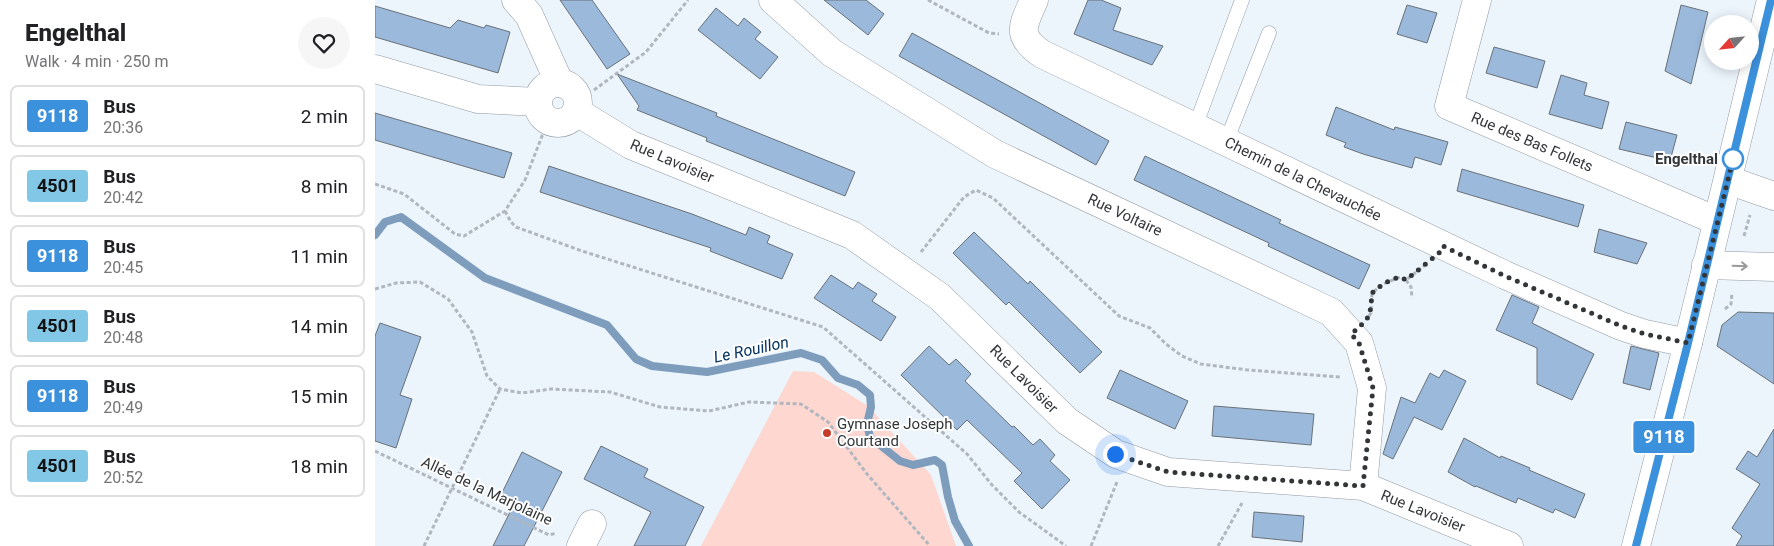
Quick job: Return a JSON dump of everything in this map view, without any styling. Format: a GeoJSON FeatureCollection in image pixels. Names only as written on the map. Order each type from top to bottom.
{"type":"FeatureCollection","features":[{"type":"Feature","properties":{"kind":"street"},"geometry":{"type":"LineString","coordinates":[[375,69],[478,99],[538,102],[542,90],[551,83],[559,82],[529,15],[516,0]]}},
{"type":"Feature","properties":{"kind":"street","name":"Rue Voltaire"},"geometry":{"type":"LineString","coordinates":[[773,0],[832,53],[995,154],[1331,312],[1359,343],[1373,388],[1363,486]]}},
{"type":"Feature","properties":{"kind":"street"},"geometry":{"type":"LineString","coordinates":[[1024,37],[1023,28],[1034,0]]}},
{"type":"Feature","properties":{"kind":"street","name":"Rue des Bas Follets"},"geometry":{"type":"LineString","coordinates":[[1477,0],[1449,106],[1717,221]]}},
{"type":"Feature","properties":{"kind":"street"},"geometry":{"type":"LineString","coordinates":[[1636,546],[1688,343],[1771,0]]}},
{"type":"Feature","properties":{"kind":"street","name":"Chemin de la Chevauchée"},"geometry":{"type":"LineString","coordinates":[[1024,37],[1031,46],[1042,54],[1505,276],[1621,326],[1645,334],[1688,343]]}},
{"type":"Feature","properties":{"kind":"street","name":"Rue Lavoisier"},"geometry":{"type":"LineString","coordinates":[[559,82],[565,83],[577,93],[570,112]]}},
{"type":"Feature","properties":{"kind":"street","name":"Rue Lavoisier"},"geometry":{"type":"LineString","coordinates":[[538,102],[542,116],[546,119],[570,112],[631,146],[852,235],[940,297],[1067,422],[1115,454],[1168,472],[1363,486],[1509,546]]}},
{"type":"Feature","properties":{"kind":"street"},"geometry":{"type":"LineString","coordinates":[[1728,180],[1774,196]]}},
{"type":"Feature","properties":{"kind":"street"},"geometry":{"type":"LineString","coordinates":[[1706,265],[1774,266]]}},
{"type":"Feature","properties":{"kind":"lane"},"geometry":{"type":"LineString","coordinates":[[1195,127],[1242,0]]}},
{"type":"Feature","properties":{"kind":"lane"},"geometry":{"type":"LineString","coordinates":[[1227,142],[1269,33]]}},
{"type":"Feature","properties":{"kind":"path"},"geometry":{"type":"LineString","coordinates":[[375,184],[404,194],[455,234],[465,236],[505,211],[525,180],[542,136],[645,52],[689,0]]}},
{"type":"Feature","properties":{"kind":"path"},"geometry":{"type":"LineString","coordinates":[[928,0],[989,33],[1024,37]]}},
{"type":"Feature","properties":{"kind":"path"},"geometry":{"type":"LineString","coordinates":[[905,272],[964,197],[976,190],[993,198],[1119,316],[1150,328],[1166,344],[1182,356],[1201,364],[1248,370],[1370,380]]}},
{"type":"Feature","properties":{"kind":"path"},"geometry":{"type":"LineString","coordinates":[[505,211],[511,222],[517,227],[582,251],[823,327],[967,454],[992,485],[1019,512],[1066,546]]}},
{"type":"Feature","properties":{"kind":"path"},"geometry":{"type":"LineString","coordinates":[[1406,280],[1439,253],[1443,246]]}},
{"type":"Feature","properties":{"kind":"path"},"geometry":{"type":"LineString","coordinates":[[1351,334],[1364,323],[1371,313],[1372,293],[1383,284],[1400,277],[1406,280],[1411,287],[1411,298]]}},
{"type":"Feature","properties":{"kind":"path"},"geometry":{"type":"LineString","coordinates":[[375,289],[396,283],[420,282],[448,299],[472,332],[487,376],[500,389],[522,393],[551,390],[610,392],[660,406],[709,411],[749,402],[801,404],[828,422],[867,474],[930,546]]}},
{"type":"Feature","properties":{"kind":"path"},"geometry":{"type":"LineString","coordinates":[[424,546],[500,389]]}},
{"type":"Feature","properties":{"kind":"path","name":"Allée de la Marjolaine"},"geometry":{"type":"LineString","coordinates":[[375,451],[549,535],[586,535]]}},
{"type":"Feature","properties":{"kind":"path"},"geometry":{"type":"LineString","coordinates":[[1091,546],[1128,458]]}},
{"type":"Feature","properties":{"kind":"path"},"geometry":{"type":"LineString","coordinates":[[1218,546],[1246,495],[1248,478]]}},
{"type":"Feature","properties":{"kind":"shaded area","name":"Gymnase Joseph Courtand"},"geometry":{"type":"Polygon","coordinates":[[[793,371],[814,372],[868,406],[931,475],[956,546],[701,546],[793,371]]]}},
{"type":"Feature","properties":{"kind":"building"},"geometry":{"type":"Polygon","coordinates":[[[560,0],[592,0],[630,54],[607,69],[560,0]]]}},
{"type":"Feature","properties":{"kind":"building"},"geometry":{"type":"Polygon","coordinates":[[[824,0],[866,0],[884,14],[868,35],[824,0]]]}},
{"type":"Feature","properties":{"kind":"building"},"geometry":{"type":"Polygon","coordinates":[[[1088,0],[1101,0],[1121,8],[1113,30],[1163,46],[1152,65],[1074,34],[1088,0]]]}},
{"type":"Feature","properties":{"kind":"building"},"geometry":{"type":"Polygon","coordinates":[[[1407,5],[1437,13],[1427,43],[1397,34],[1407,5]]]}},
{"type":"Feature","properties":{"kind":"building"},"geometry":{"type":"Polygon","coordinates":[[[1681,5],[1708,12],[1707,15],[1704,15],[1704,29],[1691,84],[1665,71],[1681,5]]]}},
{"type":"Feature","properties":{"kind":"building"},"geometry":{"type":"Polygon","coordinates":[[[375,6],[450,28],[458,20],[484,28],[486,25],[510,32],[498,73],[375,37],[375,6]]]}},
{"type":"Feature","properties":{"kind":"building"},"geometry":{"type":"Polygon","coordinates":[[[716,8],[738,26],[744,18],[761,32],[755,39],[778,57],[760,79],[698,30],[716,8]]]}},
{"type":"Feature","properties":{"kind":"building"},"geometry":{"type":"Polygon","coordinates":[[[912,33],[1109,141],[1096,165],[899,56],[912,33]]]}},
{"type":"Feature","properties":{"kind":"building"},"geometry":{"type":"Polygon","coordinates":[[[1494,47],[1545,61],[1537,88],[1486,73],[1494,47]]]}},
{"type":"Feature","properties":{"kind":"building"},"geometry":{"type":"Polygon","coordinates":[[[617,74],[717,113],[716,116],[855,172],[845,196],[706,141],[707,138],[637,110],[639,106],[617,74]]]}},
{"type":"Feature","properties":{"kind":"building"},"geometry":{"type":"Polygon","coordinates":[[[1561,75],[1587,83],[1584,95],[1609,102],[1602,129],[1549,114],[1561,75]]]}},
{"type":"Feature","properties":{"kind":"building"},"geometry":{"type":"Polygon","coordinates":[[[1336,107],[1394,130],[1395,127],[1448,142],[1441,165],[1415,157],[1412,168],[1344,147],[1346,143],[1326,135],[1336,107]]]}},
{"type":"Feature","properties":{"kind":"building"},"geometry":{"type":"Polygon","coordinates":[[[375,113],[512,153],[504,178],[375,140],[375,113]]]}},
{"type":"Feature","properties":{"kind":"building"},"geometry":{"type":"Polygon","coordinates":[[[1626,122],[1677,135],[1670,161],[1619,149],[1626,122]]]}},
{"type":"Feature","properties":{"kind":"building"},"geometry":{"type":"Polygon","coordinates":[[[1145,156],[1281,220],[1279,223],[1370,265],[1359,289],[1268,246],[1269,243],[1134,180],[1145,156]]]}},
{"type":"Feature","properties":{"kind":"building"},"geometry":{"type":"Polygon","coordinates":[[[549,166],[692,214],[746,235],[749,227],[770,236],[767,243],[793,254],[782,279],[710,251],[711,248],[540,192],[549,166]]]}},
{"type":"Feature","properties":{"kind":"building"},"geometry":{"type":"Polygon","coordinates":[[[1462,169],[1584,205],[1578,227],[1457,191],[1462,169]]]}},
{"type":"Feature","properties":{"kind":"building"},"geometry":{"type":"Polygon","coordinates":[[[1599,229],[1647,243],[1637,264],[1594,252],[1599,229]]]}},
{"type":"Feature","properties":{"kind":"building"},"geometry":{"type":"Polygon","coordinates":[[[974,232],[1028,284],[1030,281],[1102,352],[1080,373],[1009,302],[1006,305],[953,253],[974,232]]]}},
{"type":"Feature","properties":{"kind":"building"},"geometry":{"type":"Polygon","coordinates":[[[831,275],[853,289],[858,282],[877,294],[872,301],[896,317],[881,341],[814,298],[831,275]]]}},
{"type":"Feature","properties":{"kind":"building"},"geometry":{"type":"Polygon","coordinates":[[[1512,295],[1539,307],[1532,323],[1594,354],[1572,400],[1537,384],[1537,348],[1496,330],[1512,295]]]}},
{"type":"Feature","properties":{"kind":"building"},"geometry":{"type":"Polygon","coordinates":[[[1738,312],[1774,313],[1774,384],[1717,346],[1722,325],[1738,312]]]}},
{"type":"Feature","properties":{"kind":"building"},"geometry":{"type":"Polygon","coordinates":[[[380,323],[421,337],[400,395],[412,399],[396,448],[375,441],[375,336],[380,323]]]}},
{"type":"Feature","properties":{"kind":"building"},"geometry":{"type":"Polygon","coordinates":[[[929,346],[949,365],[956,359],[971,374],[965,381],[1012,427],[1014,426],[1033,445],[1040,439],[1055,455],[1050,461],[1070,480],[1042,509],[1014,481],[1022,473],[967,420],[957,430],[901,375],[929,346]]]}},
{"type":"Feature","properties":{"kind":"building"},"geometry":{"type":"Polygon","coordinates":[[[1631,346],[1659,353],[1650,390],[1623,383],[1631,346]]]}},
{"type":"Feature","properties":{"kind":"building"},"geometry":{"type":"Polygon","coordinates":[[[1120,370],[1188,401],[1175,429],[1107,398],[1120,370]]]}},
{"type":"Feature","properties":{"kind":"building"},"geometry":{"type":"Polygon","coordinates":[[[1444,370],[1466,381],[1442,430],[1414,417],[1393,459],[1383,454],[1401,397],[1415,403],[1430,373],[1439,378],[1444,370]]]}},
{"type":"Feature","properties":{"kind":"building"},"geometry":{"type":"Polygon","coordinates":[[[1214,406],[1314,414],[1311,445],[1212,436],[1214,406]]]}},
{"type":"Feature","properties":{"kind":"building"},"geometry":{"type":"Polygon","coordinates":[[[1774,429],[1774,546],[1736,546],[1742,536],[1732,528],[1760,484],[1736,469],[1748,451],[1757,457],[1774,429]]]}},
{"type":"Feature","properties":{"kind":"building"},"geometry":{"type":"Polygon","coordinates":[[[1464,438],[1500,458],[1501,456],[1530,468],[1529,470],[1585,494],[1575,518],[1555,509],[1553,513],[1518,498],[1516,503],[1475,487],[1448,472],[1464,438]]]}},
{"type":"Feature","properties":{"kind":"building"},"geometry":{"type":"Polygon","coordinates":[[[601,446],[648,469],[644,477],[704,507],[685,546],[634,546],[651,512],[584,479],[601,446]]]}},
{"type":"Feature","properties":{"kind":"building"},"geometry":{"type":"Polygon","coordinates":[[[522,452],[562,472],[524,546],[493,546],[513,506],[499,499],[522,452]]]}},
{"type":"Feature","properties":{"kind":"building"},"geometry":{"type":"Polygon","coordinates":[[[1254,512],[1304,516],[1302,542],[1252,537],[1254,512]]]}},
{"type":"Feature","properties":{"kind":"waterway","name":"Le Rouillon"},"geometry":{"type":"LineString","coordinates":[[375,235],[385,222],[401,217],[485,278],[607,325],[636,359],[652,366],[707,372],[801,353],[822,360],[838,378],[858,385],[870,395],[871,407],[867,424],[870,437],[900,461],[913,465],[935,460],[942,465],[955,521],[969,546]]}},
{"type":"Feature","properties":{"kind":"bus line","name":"9118"},"geometry":{"type":"LineString","coordinates":[[1636,546],[1688,343],[1771,0]]}},
{"type":"Feature","properties":{"kind":"place","name":"Engelthal"},"geometry":{"type":"Point","coordinates":[1733,159]}},
{"type":"Feature","properties":{"kind":"place","name":"Gymnase Joseph Courtand"},"geometry":{"type":"Point","coordinates":[827,433]}},
{"type":"Feature","properties":{"kind":"route"},"geometry":{"type":"LineString","coordinates":[[1115,454],[1168,472],[1363,486],[1367,431],[1373,388],[1359,343],[1351,334],[1364,323],[1371,313],[1372,293],[1383,284],[1392,280],[1400,277],[1406,280],[1439,253],[1443,246],[1505,276],[1621,326],[1645,334],[1688,343],[1733,159]]}}]}
